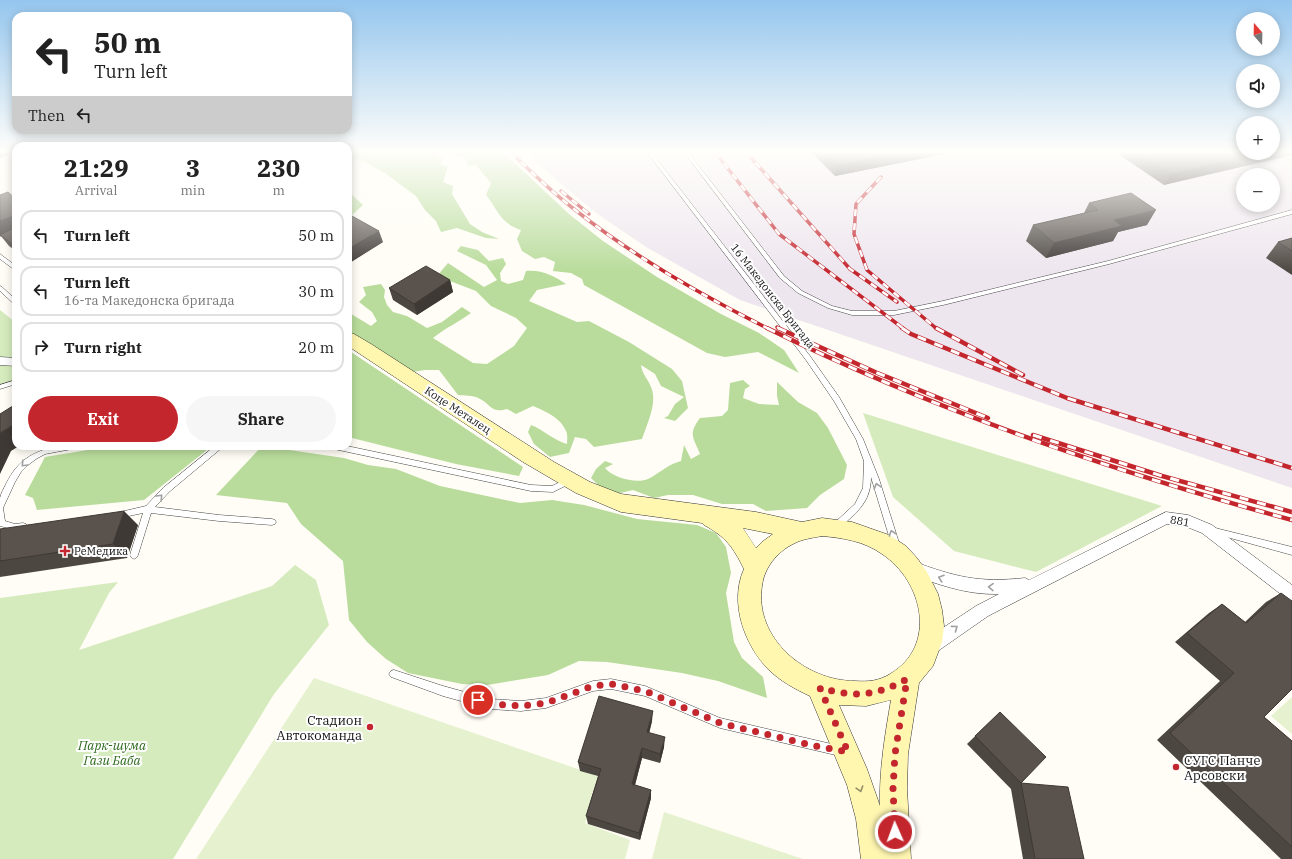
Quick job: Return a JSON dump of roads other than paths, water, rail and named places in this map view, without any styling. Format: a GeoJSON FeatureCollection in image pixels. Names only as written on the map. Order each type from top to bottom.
{"type":"FeatureCollection","features":[{"type":"Feature","properties":{"kind":"street","name":"Коце Металец"},"geometry":{"type":"LineString","coordinates":[[352,341],[532,459],[568,481],[602,497],[621,503],[756,521],[800,530]]}},
{"type":"Feature","properties":{"kind":"street"},"geometry":{"type":"LineString","coordinates":[[0,361],[12,362]]}},
{"type":"Feature","properties":{"kind":"street","name":"Коце Металец"},"geometry":{"type":"LineString","coordinates":[[697,513],[733,531],[741,542],[755,568]]}},
{"type":"Feature","properties":{"kind":"street","name":"881"},"geometry":{"type":"LineString","coordinates":[[929,647],[982,611],[1166,518],[1188,521],[1207,529],[1292,594]]}},
{"type":"Feature","properties":{"kind":"street"},"geometry":{"type":"LineString","coordinates":[[834,527],[854,531],[885,544],[904,560],[926,592],[933,620],[929,647],[920,664],[907,679],[888,689],[866,694],[843,694],[820,688],[794,675],[773,656],[758,635],[750,611],[749,588],[755,568],[762,555],[773,544],[785,536],[800,530],[834,527]]}},
{"type":"Feature","properties":{"kind":"street","name":"881"},"geometry":{"type":"LineString","coordinates":[[904,560],[945,580],[972,587],[1010,587],[1037,584]]}},
{"type":"Feature","properties":{"kind":"street"},"geometry":{"type":"LineString","coordinates":[[897,859],[893,789],[895,754],[907,679]]}},
{"type":"Feature","properties":{"kind":"street"},"geometry":{"type":"LineString","coordinates":[[820,688],[848,752],[870,820],[875,859]]}},
{"type":"Feature","properties":{"kind":"lane","name":"16 Македонска Бригада"},"geometry":{"type":"LineString","coordinates":[[680,192],[808,358],[837,399],[859,439],[904,560]]}},
{"type":"Feature","properties":{"kind":"lane"},"geometry":{"type":"LineString","coordinates":[[717,192],[782,276],[800,292],[830,307],[852,313],[894,313],[943,303],[1110,262],[1292,212]]}},
{"type":"Feature","properties":{"kind":"lane"},"geometry":{"type":"LineString","coordinates":[[0,256],[12,266]]}},
{"type":"Feature","properties":{"kind":"lane"},"geometry":{"type":"LineString","coordinates":[[0,288],[12,299]]}},
{"type":"Feature","properties":{"kind":"lane"},"geometry":{"type":"LineString","coordinates":[[0,387],[12,383]]}},
{"type":"Feature","properties":{"kind":"lane"},"geometry":{"type":"LineString","coordinates":[[0,506],[8,485],[22,464],[34,455],[49,450]]}},
{"type":"Feature","properties":{"kind":"lane"},"geometry":{"type":"LineString","coordinates":[[134,555],[148,509],[166,490],[215,450]]}},
{"type":"Feature","properties":{"kind":"lane"},"geometry":{"type":"LineString","coordinates":[[352,450],[531,488],[553,489],[568,481]]}},
{"type":"Feature","properties":{"kind":"lane","name":"16 Македонска Бригада"},"geometry":{"type":"LineString","coordinates":[[834,527],[858,506],[866,488],[867,461]]}},
{"type":"Feature","properties":{"kind":"lane"},"geometry":{"type":"LineString","coordinates":[[113,516],[148,509],[219,518],[272,522]]}},
{"type":"Feature","properties":{"kind":"lane"},"geometry":{"type":"LineString","coordinates":[[0,510],[1,523],[15,527],[31,526]]}},
{"type":"Feature","properties":{"kind":"lane"},"geometry":{"type":"LineString","coordinates":[[1207,529],[1292,551]]}},
{"type":"Feature","properties":{"kind":"lane"},"geometry":{"type":"LineString","coordinates":[[394,674],[443,691],[490,704],[521,706],[546,703],[593,686],[611,684],[645,691],[720,723],[815,746],[848,752]]}},
{"type":"Feature","properties":{"kind":"railway"},"geometry":{"type":"LineString","coordinates":[[554,192],[597,227],[644,259],[693,289],[768,328]]}},
{"type":"Feature","properties":{"kind":"railway"},"geometry":{"type":"LineString","coordinates":[[562,192],[589,214]]}},
{"type":"Feature","properties":{"kind":"railway"},"geometry":{"type":"LineString","coordinates":[[746,192],[779,234],[904,329]]}},
{"type":"Feature","properties":{"kind":"railway"},"geometry":{"type":"LineString","coordinates":[[782,192],[850,269],[897,302]]}},
{"type":"Feature","properties":{"kind":"railway"},"geometry":{"type":"LineString","coordinates":[[867,192],[856,204],[854,234],[867,270],[937,329]]}},
{"type":"Feature","properties":{"kind":"railway"},"geometry":{"type":"LineString","coordinates":[[768,328],[894,386],[1025,437],[1157,481],[1292,520]]}},
{"type":"Feature","properties":{"kind":"railway"},"geometry":{"type":"LineString","coordinates":[[902,328],[911,334],[1067,398],[1292,468]]}},
{"type":"Feature","properties":{"kind":"railway"},"geometry":{"type":"LineString","coordinates":[[936,328],[1023,375]]}},
{"type":"Feature","properties":{"kind":"railway"},"geometry":{"type":"LineString","coordinates":[[780,329],[875,372],[988,418]]}},
{"type":"Feature","properties":{"kind":"railway"},"geometry":{"type":"LineString","coordinates":[[1033,435],[1162,476],[1292,512]]}},
{"type":"Feature","properties":{"kind":"place","name":"РеМедика"},"geometry":{"type":"Point","coordinates":[65,551]}},
{"type":"Feature","properties":{"kind":"place","name":"Стадион Автокоманда"},"geometry":{"type":"Point","coordinates":[370,727]}},
{"type":"Feature","properties":{"kind":"place","name":"СУГС Панче Арсовски"},"geometry":{"type":"Point","coordinates":[1176,767]}},
{"type":"Feature","properties":{"kind":"park label","name":"Парк-шума Гази Баба"},"geometry":{"type":"Point","coordinates":[112,752]}}]}
